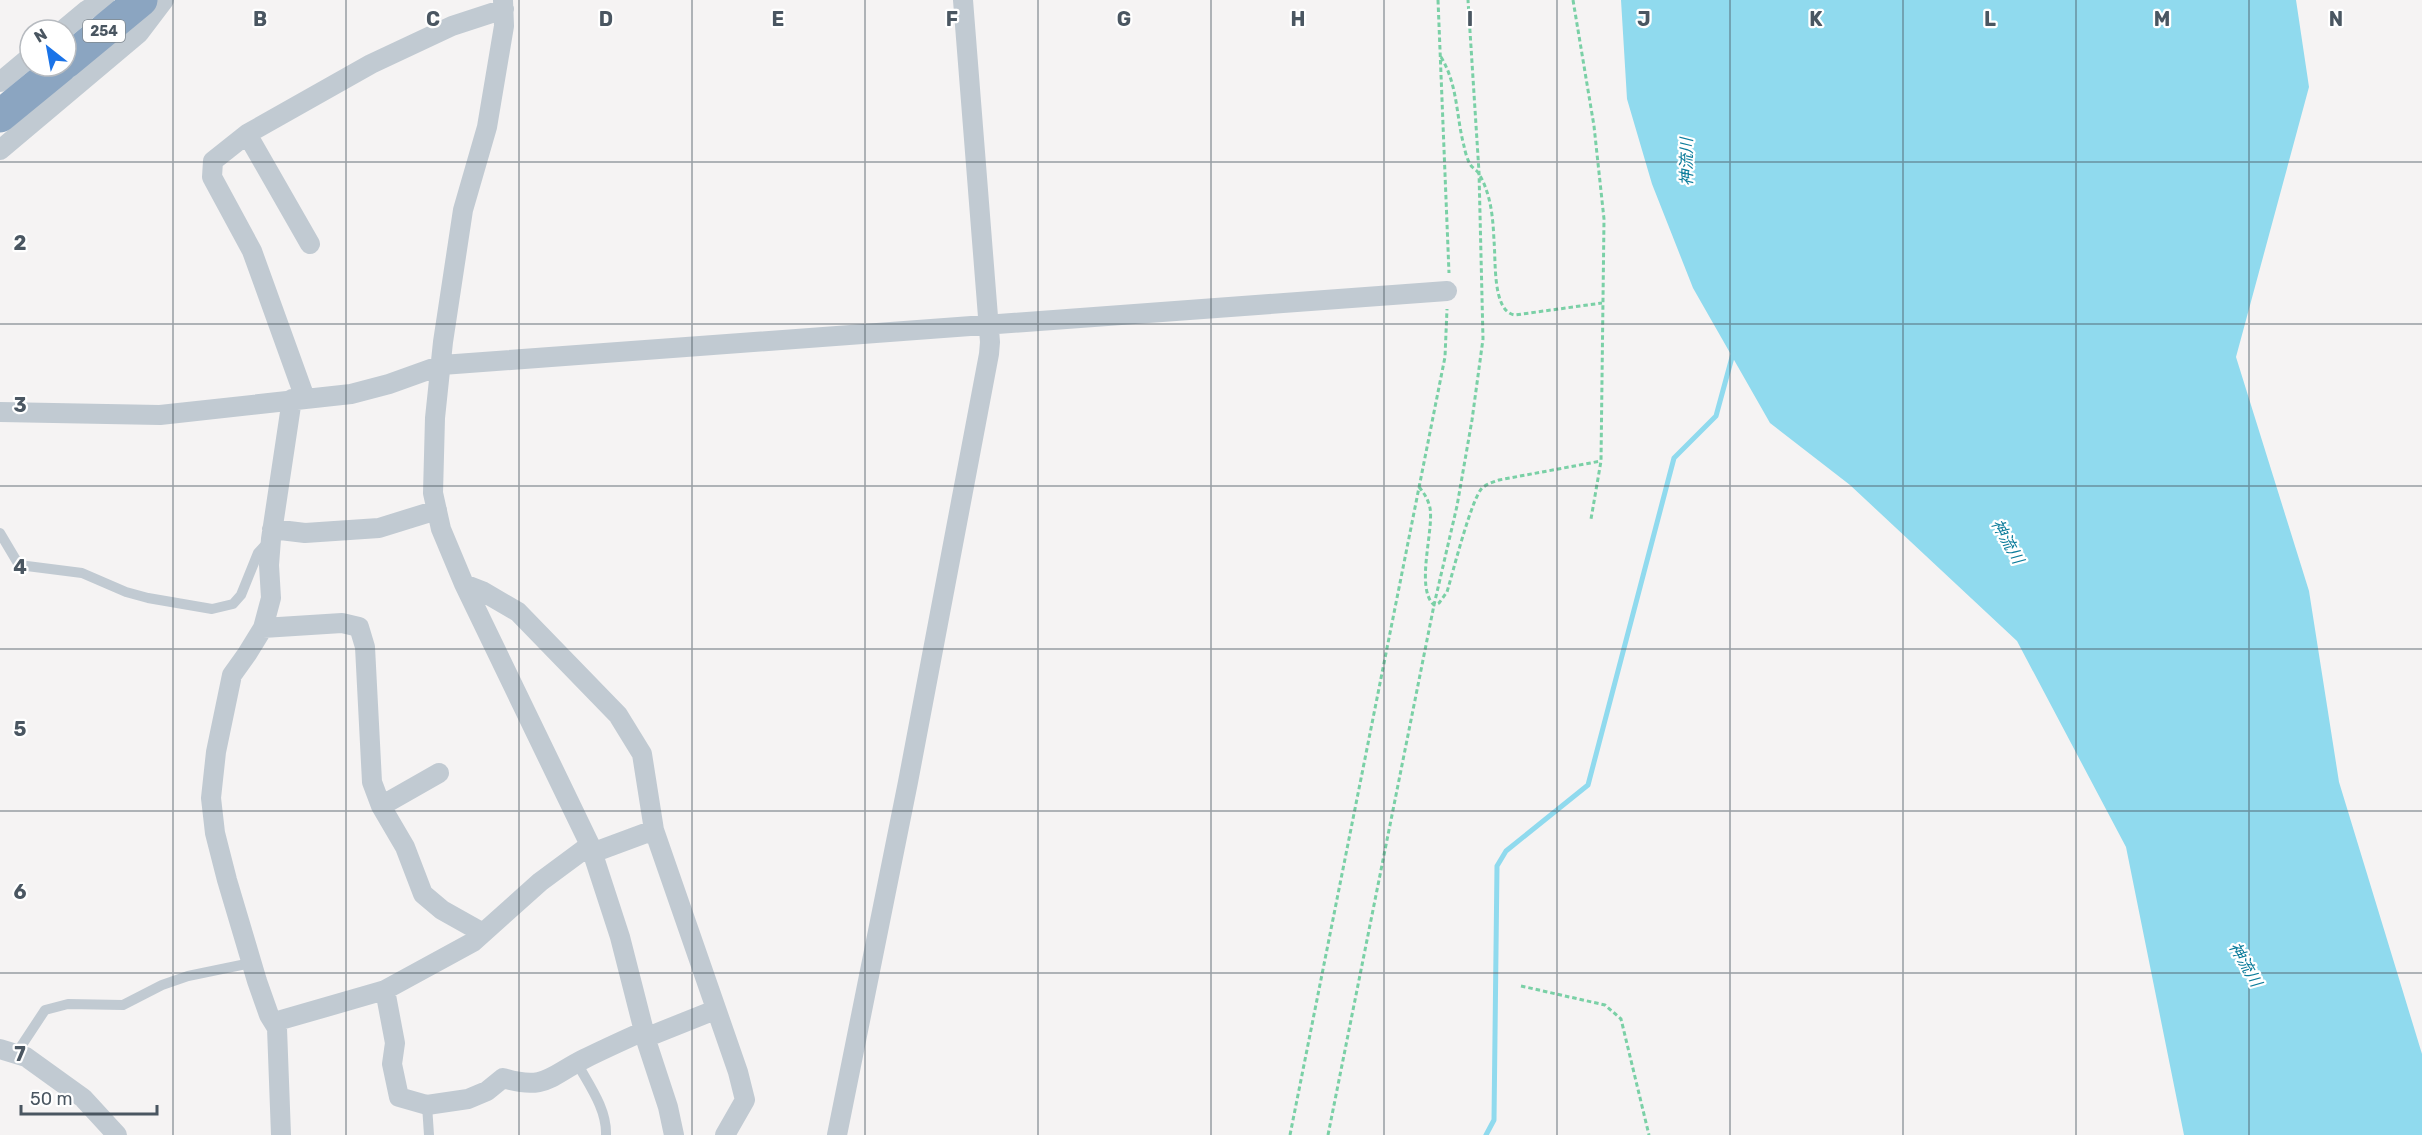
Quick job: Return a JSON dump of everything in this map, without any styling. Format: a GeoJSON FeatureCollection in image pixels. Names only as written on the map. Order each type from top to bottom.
{"type":"FeatureCollection","features":[{"type":"Feature","properties":{"kind":"highway","name":"254"},"geometry":{"type":"LineString","coordinates":[[78,52],[141,0]]}},
{"type":"Feature","properties":{"kind":"highway"},"geometry":{"type":"LineString","coordinates":[[0,116],[46,78]]}},
{"type":"Feature","properties":{"kind":"street"},"geometry":{"type":"LineString","coordinates":[[77,18],[104,0]]}},
{"type":"Feature","properties":{"kind":"street"},"geometry":{"type":"LineString","coordinates":[[0,150],[139,33],[164,0]]}},
{"type":"Feature","properties":{"kind":"street"},"geometry":{"type":"LineString","coordinates":[[837,1135],[910,770],[990,342],[963,0]]}},
{"type":"Feature","properties":{"kind":"street"},"geometry":{"type":"LineString","coordinates":[[280,1135],[277,1028],[251,963],[215,834],[211,798],[216,752],[232,675],[263,628],[271,598],[269,564],[271,534],[299,399],[252,251],[212,177],[213,161],[247,134],[371,64],[504,4],[504,26],[487,127],[464,210],[443,342],[435,418],[433,492],[441,529],[464,584],[591,849],[620,937],[644,1034],[668,1107],[674,1135]]}},
{"type":"Feature","properties":{"kind":"street"},"geometry":{"type":"LineString","coordinates":[[0,82],[18,67]]}},
{"type":"Feature","properties":{"kind":"street"},"geometry":{"type":"LineString","coordinates":[[247,134],[310,244]]}},
{"type":"Feature","properties":{"kind":"street"},"geometry":{"type":"LineString","coordinates":[[0,412],[160,415],[351,394],[389,384],[442,365],[1447,291]]}},
{"type":"Feature","properties":{"kind":"street"},"geometry":{"type":"LineString","coordinates":[[271,534],[379,528],[437,510]]}},
{"type":"Feature","properties":{"kind":"street"},"geometry":{"type":"LineString","coordinates":[[464,584],[482,591],[518,612],[618,715],[642,754],[654,830],[746,1100],[725,1135]]}},
{"type":"Feature","properties":{"kind":"street"},"geometry":{"type":"LineString","coordinates":[[263,628],[342,623],[359,627],[365,647],[372,782],[381,806],[405,847],[423,894],[442,910],[483,933]]}},
{"type":"Feature","properties":{"kind":"street"},"geometry":{"type":"LineString","coordinates":[[381,806],[439,773]]}},
{"type":"Feature","properties":{"kind":"street"},"geometry":{"type":"LineString","coordinates":[[274,1022],[385,990],[473,942],[540,882],[591,849],[654,830]]}},
{"type":"Feature","properties":{"kind":"street"},"geometry":{"type":"LineString","coordinates":[[385,990],[395,1043],[392,1064],[399,1097],[427,1106],[468,1099],[487,1091],[503,1078],[522,1084],[538,1083],[644,1034],[716,1010]]}},
{"type":"Feature","properties":{"kind":"street"},"geometry":{"type":"LineString","coordinates":[[8,1051],[26,1057],[83,1098],[117,1135]]}},
{"type":"Feature","properties":{"kind":"lane"},"geometry":{"type":"LineString","coordinates":[[0,533],[19,565],[82,573],[126,592],[212,609],[233,604],[241,595],[258,553],[271,534]]}},
{"type":"Feature","properties":{"kind":"lane"},"geometry":{"type":"LineString","coordinates":[[8,1051],[45,1010],[68,1004],[123,1005],[162,985],[188,976],[251,963]]}},
{"type":"Feature","properties":{"kind":"lane"},"geometry":{"type":"LineString","coordinates":[[577,1064],[607,1122],[606,1135]]}},
{"type":"Feature","properties":{"kind":"lane"},"geometry":{"type":"LineString","coordinates":[[427,1106],[429,1135]]}},
{"type":"Feature","properties":{"kind":"path"},"geometry":{"type":"LineString","coordinates":[[1290,1135],[1445,357],[1449,274],[1438,0]]}},
{"type":"Feature","properties":{"kind":"path"},"geometry":{"type":"LineString","coordinates":[[1328,1135],[1434,605],[1457,506],[1483,339],[1479,172],[1468,0]]}},
{"type":"Feature","properties":{"kind":"path"},"geometry":{"type":"LineString","coordinates":[[1573,0],[1594,126],[1604,219],[1600,461],[1591,519]]}},
{"type":"Feature","properties":{"kind":"path"},"geometry":{"type":"LineString","coordinates":[[1440,56],[1449,69],[1464,146],[1470,164],[1479,172],[1490,202],[1498,293],[1502,308],[1509,314],[1515,315],[1602,303]]}},
{"type":"Feature","properties":{"kind":"path"},"geometry":{"type":"LineString","coordinates":[[1434,605],[1439,603],[1447,592],[1481,489],[1499,480],[1600,461]]}},
{"type":"Feature","properties":{"kind":"path"},"geometry":{"type":"LineString","coordinates":[[1419,487],[1428,499],[1430,510],[1426,573],[1427,592],[1434,605]]}},
{"type":"Feature","properties":{"kind":"path"},"geometry":{"type":"LineString","coordinates":[[1521,986],[1605,1005],[1621,1019],[1648,1135]]}},
{"type":"Feature","properties":{"kind":"water","name":"神流川"},"geometry":{"type":"Polygon","coordinates":[[[1621,0],[2296,0],[2309,87],[2236,357],[2309,591],[2339,782],[2422,1054],[2422,1135],[2184,1135],[2126,847],[2017,641],[1850,485],[1770,423],[1693,288],[1652,184],[1627,99],[1621,0]]]}},
{"type":"Feature","properties":{"kind":"waterway"},"geometry":{"type":"LineString","coordinates":[[1486,1135],[1494,1120],[1497,866],[1506,851],[1588,785],[1674,458],[1716,416],[1734,350]]}}]}
